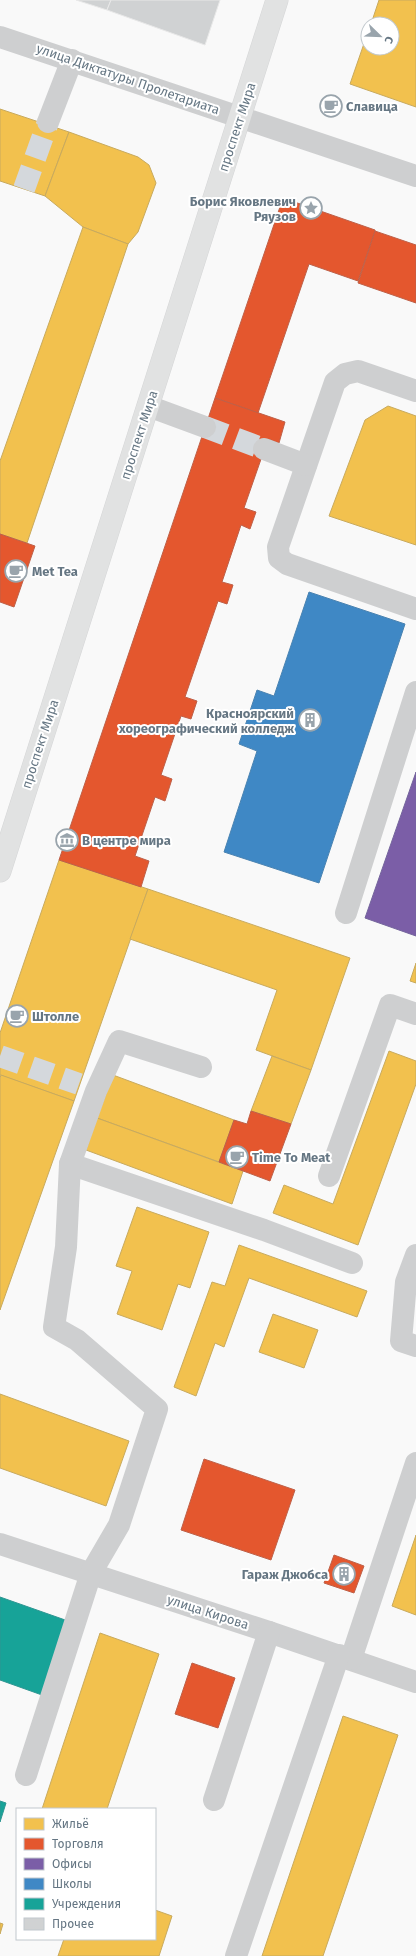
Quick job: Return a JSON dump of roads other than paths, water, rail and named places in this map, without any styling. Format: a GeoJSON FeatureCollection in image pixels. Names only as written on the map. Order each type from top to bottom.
{"type":"FeatureCollection","features":[{"type":"Feature","properties":{"kind":"main road","name":"проспект Мира"},"geometry":{"type":"LineString","coordinates":[[0,871],[277,0]]}},
{"type":"Feature","properties":{"kind":"street","name":"улица Диктатуры Пролетариата"},"geometry":{"type":"LineString","coordinates":[[0,37],[416,176]]}},
{"type":"Feature","properties":{"kind":"street"},"geometry":{"type":"LineString","coordinates":[[48,122],[72,60]]}},
{"type":"Feature","properties":{"kind":"street"},"geometry":{"type":"LineString","coordinates":[[416,391],[358,371],[345,374],[335,382],[278,547],[280,558],[287,564],[416,609]]}},
{"type":"Feature","properties":{"kind":"street"},"geometry":{"type":"LineString","coordinates":[[148,406],[205,427]]}},
{"type":"Feature","properties":{"kind":"street"},"geometry":{"type":"LineString","coordinates":[[264,449],[306,465]]}},
{"type":"Feature","properties":{"kind":"street"},"geometry":{"type":"LineString","coordinates":[[346,913],[416,692]]}},
{"type":"Feature","properties":{"kind":"street"},"geometry":{"type":"LineString","coordinates":[[329,1176],[390,1005],[416,1014]]}},
{"type":"Feature","properties":{"kind":"street"},"geometry":{"type":"LineString","coordinates":[[26,1775],[91,1573],[118,1525],[157,1409],[77,1340],[54,1327],[66,1247],[70,1164],[88,1087],[119,1042],[201,1067]]}},
{"type":"Feature","properties":{"kind":"street"},"geometry":{"type":"LineString","coordinates":[[70,1164],[264,1230],[352,1263]]}},
{"type":"Feature","properties":{"kind":"street"},"geometry":{"type":"LineString","coordinates":[[416,1255],[406,1282],[401,1341],[416,1346]]}},
{"type":"Feature","properties":{"kind":"street"},"geometry":{"type":"LineString","coordinates":[[236,1956],[416,1463]]}},
{"type":"Feature","properties":{"kind":"street","name":"улица Кирова"},"geometry":{"type":"LineString","coordinates":[[0,1544],[345,1657],[416,1682]]}},
{"type":"Feature","properties":{"kind":"street"},"geometry":{"type":"LineString","coordinates":[[214,1800],[269,1632]]}},
{"type":"Feature","properties":{"kind":"tunnel"},"geometry":{"type":"LineString","coordinates":[[24,189],[48,122]]}},
{"type":"Feature","properties":{"kind":"tunnel"},"geometry":{"type":"LineString","coordinates":[[205,427],[264,449]]}},
{"type":"Feature","properties":{"kind":"tunnel"},"geometry":{"type":"LineString","coordinates":[[0,1056],[79,1084]]}},
{"type":"Feature","properties":{"kind":"place","name":"Славица"},"geometry":{"type":"Point","coordinates":[331,106]}},
{"type":"Feature","properties":{"kind":"place","name":"Борис Яковлевич Ряузов"},"geometry":{"type":"Point","coordinates":[311,208]}},
{"type":"Feature","properties":{"kind":"place","name":"Met Tea"},"geometry":{"type":"Point","coordinates":[16,571]}},
{"type":"Feature","properties":{"kind":"place","name":"Красноярский хореографический колледж"},"geometry":{"type":"Point","coordinates":[310,720]}},
{"type":"Feature","properties":{"kind":"place","name":"В центре мира"},"geometry":{"type":"Point","coordinates":[67,840]}},
{"type":"Feature","properties":{"kind":"place","name":"Штолле"},"geometry":{"type":"Point","coordinates":[17,1016]}},
{"type":"Feature","properties":{"kind":"place","name":"Time To Meat"},"geometry":{"type":"Point","coordinates":[237,1157]}},
{"type":"Feature","properties":{"kind":"place","name":"Гараж Джобса"},"geometry":{"type":"Point","coordinates":[344,1574]}}]}
